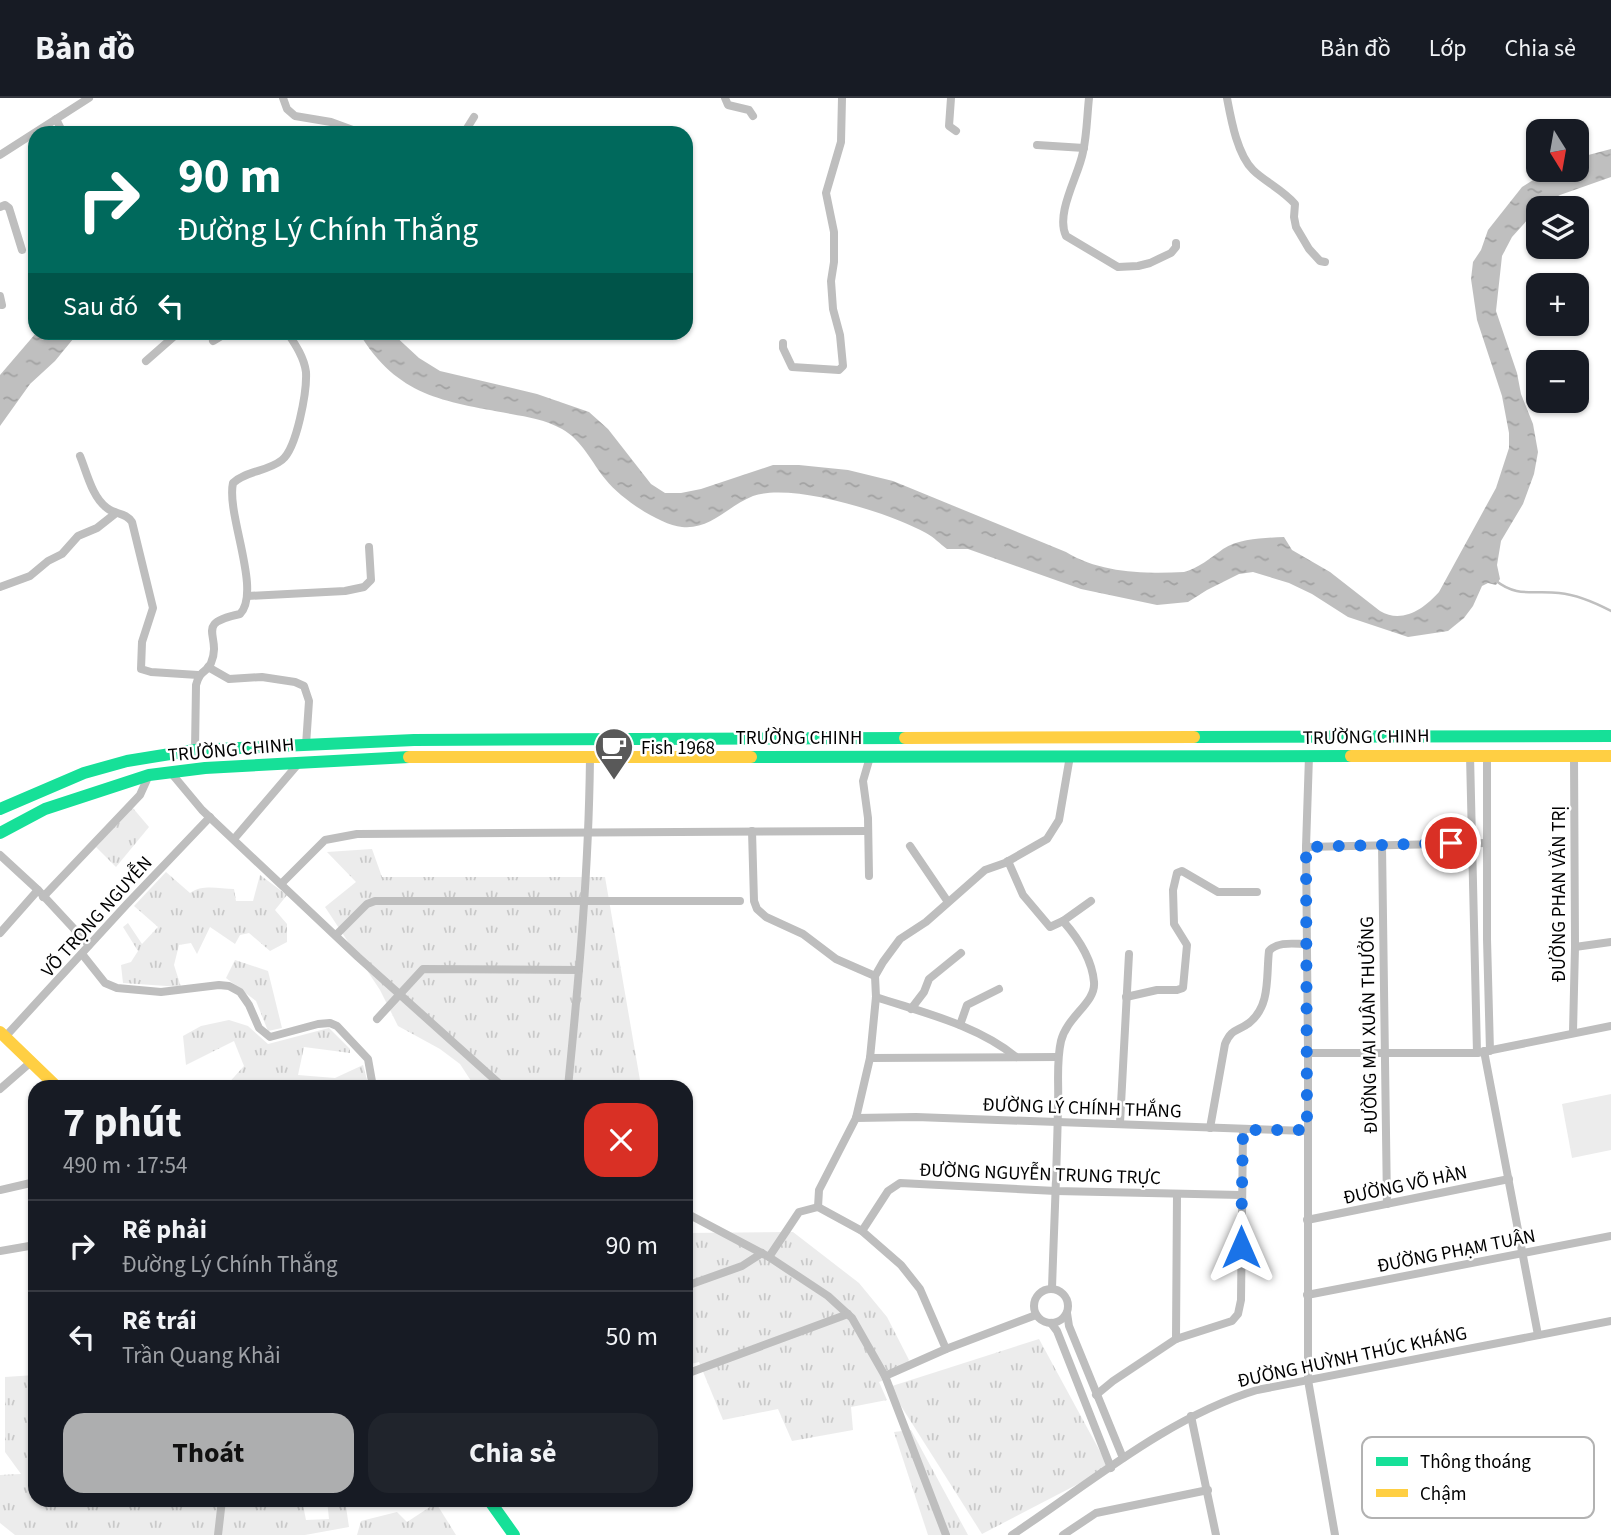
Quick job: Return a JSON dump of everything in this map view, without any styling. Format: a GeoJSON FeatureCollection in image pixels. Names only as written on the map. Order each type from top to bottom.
{"type":"FeatureCollection","features":[{"type":"Feature","properties":{"kind":"street"},"geometry":{"type":"LineString","coordinates":[[45,126],[89,98]]}},
{"type":"Feature","properties":{"kind":"street"},"geometry":{"type":"LineString","coordinates":[[282,98],[287,109],[295,116],[342,126]]}},
{"type":"Feature","properties":{"kind":"street"},"geometry":{"type":"LineString","coordinates":[[725,98],[728,106],[749,110],[753,116]]}},
{"type":"Feature","properties":{"kind":"street"},"geometry":{"type":"LineString","coordinates":[[783,342],[792,367],[839,370],[843,366],[840,335],[833,309],[831,281],[834,232],[826,193],[841,142],[842,98]]}},
{"type":"Feature","properties":{"kind":"street"},"geometry":{"type":"LineString","coordinates":[[951,98],[949,126],[956,131]]}},
{"type":"Feature","properties":{"kind":"street"},"geometry":{"type":"LineString","coordinates":[[1089,98],[1084,148],[1065,214],[1063,227],[1066,236],[1118,267],[1150,263],[1171,253],[1176,243]]}},
{"type":"Feature","properties":{"kind":"street"},"geometry":{"type":"LineString","coordinates":[[1227,98],[1236,136],[1246,159],[1253,170],[1295,204],[1296,227],[1309,249],[1320,261],[1325,262]]}},
{"type":"Feature","properties":{"kind":"street"},"geometry":{"type":"LineString","coordinates":[[468,126],[474,117]]}},
{"type":"Feature","properties":{"kind":"street"},"geometry":{"type":"LineString","coordinates":[[56,119],[60,126]]}},
{"type":"Feature","properties":{"kind":"street"},"geometry":{"type":"LineString","coordinates":[[0,155],[28,137]]}},
{"type":"Feature","properties":{"kind":"street"},"geometry":{"type":"LineString","coordinates":[[1037,145],[1084,148]]}},
{"type":"Feature","properties":{"kind":"street"},"geometry":{"type":"LineString","coordinates":[[0,207],[5,205],[9,208],[22,250]]}},
{"type":"Feature","properties":{"kind":"street"},"geometry":{"type":"LineString","coordinates":[[146,361],[169,340]]}},
{"type":"Feature","properties":{"kind":"street"},"geometry":{"type":"LineString","coordinates":[[195,750],[195,692],[198,675],[212,660],[214,625],[222,617],[240,614],[245,609],[247,596],[233,483],[244,475],[283,460],[292,446],[303,399],[306,371],[292,340]]}},
{"type":"Feature","properties":{"kind":"street"},"geometry":{"type":"LineString","coordinates":[[80,456],[98,499],[106,508],[127,515],[132,522],[153,602],[152,617],[142,642],[141,668],[150,672],[198,675]]}},
{"type":"Feature","properties":{"kind":"street"},"geometry":{"type":"LineString","coordinates":[[0,587],[30,576],[48,561],[62,554],[78,536],[97,528],[116,513]]}},
{"type":"Feature","properties":{"kind":"street"},"geometry":{"type":"LineString","coordinates":[[247,596],[345,591],[364,587],[371,580],[369,547]]}},
{"type":"Feature","properties":{"kind":"street"},"geometry":{"type":"LineString","coordinates":[[208,667],[229,679],[262,677],[304,686],[309,701],[306,745]]}},
{"type":"Feature","properties":{"kind":"street","name":"TRƯỜNG CHINH"},"geometry":{"type":"LineString","coordinates":[[0,808],[84,773],[127,761],[168,754],[195,750],[414,740],[1611,736]]}},
{"type":"Feature","properties":{"kind":"street"},"geometry":{"type":"LineString","coordinates":[[1303,738],[1308,1054],[1308,1380],[1335,1535]]}},
{"type":"Feature","properties":{"kind":"street"},"geometry":{"type":"LineString","coordinates":[[569,1080],[584,901],[590,740]]}},
{"type":"Feature","properties":{"kind":"street"},"geometry":{"type":"LineString","coordinates":[[864,740],[868,757],[863,781],[869,876]]}},
{"type":"Feature","properties":{"kind":"street"},"geometry":{"type":"LineString","coordinates":[[168,754],[172,774],[188,795],[495,1080]]}},
{"type":"Feature","properties":{"kind":"street"},"geometry":{"type":"LineString","coordinates":[[1470,755],[1484,1052],[1538,1335]]}},
{"type":"Feature","properties":{"kind":"street"},"geometry":{"type":"LineString","coordinates":[[1484,1052],[1487,755]]}},
{"type":"Feature","properties":{"kind":"street","name":"ĐƯỜNG PHAN VĂN TRỊ"},"geometry":{"type":"LineString","coordinates":[[1573,1032],[1574,755]]}},
{"type":"Feature","properties":{"kind":"street","name":"TRƯỜNG CHINH"},"geometry":{"type":"LineString","coordinates":[[0,833],[45,809],[149,775],[205,768],[388,757],[1611,756]]}},
{"type":"Feature","properties":{"kind":"street"},"geometry":{"type":"LineString","coordinates":[[818,1207],[819,1191],[856,1118],[870,1058],[876,997],[875,976],[891,948],[900,939],[926,922],[985,870],[1040,845],[1054,831],[1059,820],[1070,757]]}},
{"type":"Feature","properties":{"kind":"street"},"geometry":{"type":"LineString","coordinates":[[234,839],[299,763]]}},
{"type":"Feature","properties":{"kind":"street"},"geometry":{"type":"LineString","coordinates":[[0,933],[140,795],[149,775]]}},
{"type":"Feature","properties":{"kind":"street","name":"VÕ TRỌNG NGUYỄN"},"geometry":{"type":"LineString","coordinates":[[3,1035],[211,817]]}},
{"type":"Feature","properties":{"kind":"street"},"geometry":{"type":"LineString","coordinates":[[752,831],[754,901],[757,909],[766,917],[803,934],[836,959],[875,976]]}},
{"type":"Feature","properties":{"kind":"street"},"geometry":{"type":"LineString","coordinates":[[281,884],[320,844],[342,835],[868,831]]}},
{"type":"Feature","properties":{"kind":"street"},"geometry":{"type":"LineString","coordinates":[[1306,847],[1486,843]]}},
{"type":"Feature","properties":{"kind":"street","name":"ĐƯỜNG MAI XUÂN THƯỞNG"},"geometry":{"type":"LineString","coordinates":[[1382,845],[1387,1204]]}},
{"type":"Feature","properties":{"kind":"street"},"geometry":{"type":"LineString","coordinates":[[910,846],[948,902]]}},
{"type":"Feature","properties":{"kind":"street"},"geometry":{"type":"LineString","coordinates":[[0,855],[89,945]]}},
{"type":"Feature","properties":{"kind":"street"},"geometry":{"type":"LineString","coordinates":[[1008,861],[1023,895],[1050,927],[1091,901]]}},
{"type":"Feature","properties":{"kind":"street"},"geometry":{"type":"LineString","coordinates":[[1126,997],[1157,990],[1184,988],[1187,945],[1174,924],[1173,890],[1177,873],[1182,871],[1218,892],[1257,892]]}},
{"type":"Feature","properties":{"kind":"street"},"geometry":{"type":"LineString","coordinates":[[336,935],[367,904],[375,901],[740,901]]}},
{"type":"Feature","properties":{"kind":"street"},"geometry":{"type":"LineString","coordinates":[[1052,1288],[1058,1057],[1067,1026],[1086,1005],[1095,985],[1087,954],[1063,921]]}},
{"type":"Feature","properties":{"kind":"street"},"geometry":{"type":"LineString","coordinates":[[1575,947],[1611,942]]}},
{"type":"Feature","properties":{"kind":"street"},"geometry":{"type":"LineString","coordinates":[[1210,1128],[1228,1035],[1252,1021],[1262,1007],[1269,951],[1281,944],[1306,944]]}},
{"type":"Feature","properties":{"kind":"street"},"geometry":{"type":"LineString","coordinates":[[911,1009],[924,992],[929,979],[961,953]]}},
{"type":"Feature","properties":{"kind":"street"},"geometry":{"type":"LineString","coordinates":[[82,954],[105,984],[117,988],[161,992],[229,986],[240,992],[250,1005],[259,1028],[270,1037],[318,1024],[330,1023],[337,1026],[368,1059],[372,1080]]}},
{"type":"Feature","properties":{"kind":"street"},"geometry":{"type":"LineString","coordinates":[[1120,1123],[1129,954]]}},
{"type":"Feature","properties":{"kind":"street"},"geometry":{"type":"LineString","coordinates":[[377,1020],[423,969],[579,970]]}},
{"type":"Feature","properties":{"kind":"street"},"geometry":{"type":"LineString","coordinates":[[960,1025],[967,1006],[999,989]]}},
{"type":"Feature","properties":{"kind":"street"},"geometry":{"type":"LineString","coordinates":[[876,997],[960,1025],[1000,1044],[1016,1057]]}},
{"type":"Feature","properties":{"kind":"street"},"geometry":{"type":"LineString","coordinates":[[1308,1054],[1484,1052],[1611,1026]]}},
{"type":"Feature","properties":{"kind":"street"},"geometry":{"type":"LineString","coordinates":[[3,1035],[50,1080]]}},
{"type":"Feature","properties":{"kind":"street"},"geometry":{"type":"LineString","coordinates":[[870,1058],[1058,1057]]}},
{"type":"Feature","properties":{"kind":"street"},"geometry":{"type":"LineString","coordinates":[[0,1090],[31,1062]]}},
{"type":"Feature","properties":{"kind":"street","name":"ĐƯỜNG LÝ CHÍNH THẮNG"},"geometry":{"type":"LineString","coordinates":[[856,1118],[916,1117],[1120,1123],[1243,1130],[1307,1130]]}},
{"type":"Feature","properties":{"kind":"street"},"geometry":{"type":"LineString","coordinates":[[1096,1395],[1176,1339],[1233,1321],[1238,1314],[1241,1300],[1243,1130]]}},
{"type":"Feature","properties":{"kind":"street","name":"ĐƯỜNG VÕ HÀN"},"geometry":{"type":"LineString","coordinates":[[1307,1220],[1509,1179]]}},
{"type":"Feature","properties":{"kind":"street","name":"ĐƯỜNG NGUYỄN TRUNG TRỰC"},"geometry":{"type":"LineString","coordinates":[[862,1231],[888,1191],[900,1183],[1056,1191],[1241,1195]]}},
{"type":"Feature","properties":{"kind":"street"},"geometry":{"type":"LineString","coordinates":[[0,1190],[28,1184]]}},
{"type":"Feature","properties":{"kind":"street"},"geometry":{"type":"LineString","coordinates":[[1176,1339],[1177,1194]]}},
{"type":"Feature","properties":{"kind":"street"},"geometry":{"type":"LineString","coordinates":[[693,1284],[765,1255],[799,1212],[818,1207],[862,1231],[901,1265],[920,1289],[946,1349]]}},
{"type":"Feature","properties":{"kind":"street"},"geometry":{"type":"LineString","coordinates":[[693,1217],[765,1255],[828,1296],[848,1314],[885,1376],[946,1535]]}},
{"type":"Feature","properties":{"kind":"street","name":"ĐƯỜNG PHẠM TUÂN"},"geometry":{"type":"LineString","coordinates":[[1307,1295],[1611,1236]]}},
{"type":"Feature","properties":{"kind":"street"},"geometry":{"type":"LineString","coordinates":[[0,1251],[28,1246]]}},
{"type":"Feature","properties":{"kind":"street"},"geometry":{"type":"LineString","coordinates":[[1067,1314],[1059,1321],[1051,1323],[1041,1320],[1036,1315],[1035,1300],[1038,1294],[1052,1288],[1058,1289],[1068,1298],[1069,1326],[1123,1458]]}},
{"type":"Feature","properties":{"kind":"street"},"geometry":{"type":"LineString","coordinates":[[693,1371],[848,1314]]}},
{"type":"Feature","properties":{"kind":"street"},"geometry":{"type":"LineString","coordinates":[[885,1376],[946,1349],[1036,1315]]}},
{"type":"Feature","properties":{"kind":"street","name":"ĐƯỜNG HUỲNH THÚC KHÁNG"},"geometry":{"type":"LineString","coordinates":[[1012,1535],[1123,1458],[1191,1416],[1225,1400],[1257,1390],[1611,1321]]}},
{"type":"Feature","properties":{"kind":"street"},"geometry":{"type":"LineString","coordinates":[[1051,1323],[1057,1331],[1111,1468]]}},
{"type":"Feature","properties":{"kind":"street"},"geometry":{"type":"LineString","coordinates":[[1191,1416],[1216,1535]]}},
{"type":"Feature","properties":{"kind":"street"},"geometry":{"type":"LineString","coordinates":[[1063,1535],[1096,1513],[1208,1490]]}},
{"type":"Feature","properties":{"kind":"street"},"geometry":{"type":"LineString","coordinates":[[219,1535],[221,1507]]}},
{"type":"Feature","properties":{"kind":"street"},"geometry":{"type":"LineString","coordinates":[[494,1507],[514,1535]]}},
{"type":"Feature","properties":{"kind":"green space"},"geometry":{"type":"Polygon","coordinates":[[[132,807],[149,827],[116,867],[96,847],[132,807]]]}},
{"type":"Feature","properties":{"kind":"green space"},"geometry":{"type":"Polygon","coordinates":[[[372,849],[382,877],[605,877],[640,1080],[470,1080],[460,1064],[440,1049],[398,1026],[380,990],[325,907],[356,882],[327,852],[372,849]]]}},
{"type":"Feature","properties":{"kind":"green space"},"geometry":{"type":"Polygon","coordinates":[[[166,872],[190,893],[206,888],[234,889],[236,901],[253,901],[260,875],[287,895],[275,910],[287,924],[287,942],[270,951],[249,933],[240,935],[235,944],[210,927],[197,954],[191,943],[179,945],[174,965],[181,987],[123,983],[121,965],[131,962],[138,951],[123,927],[128,923],[142,944],[158,927],[134,906],[166,872]]]}},
{"type":"Feature","properties":{"kind":"green space"},"geometry":{"type":"Polygon","coordinates":[[[235,960],[268,971],[282,1028],[268,1031],[256,1001],[226,978],[235,960]]]}},
{"type":"Feature","properties":{"kind":"green space"},"geometry":{"type":"Polygon","coordinates":[[[229,1020],[248,1026],[268,1044],[329,1028],[350,1049],[350,1053],[304,1047],[298,1075],[335,1078],[363,1065],[367,1080],[231,1080],[244,1066],[234,1041],[186,1065],[183,1036],[201,1026],[229,1020]]]}},
{"type":"Feature","properties":{"kind":"green space"},"geometry":{"type":"Polygon","coordinates":[[[1611,1094],[1611,1150],[1572,1158],[1562,1104],[1611,1094]]]}},
{"type":"Feature","properties":{"kind":"green space"},"geometry":{"type":"Polygon","coordinates":[[[793,1232],[859,1283],[887,1317],[909,1360],[899,1374],[879,1382],[887,1400],[851,1407],[853,1430],[792,1441],[778,1409],[723,1420],[699,1362],[693,1363],[693,1233],[793,1232]]]}},
{"type":"Feature","properties":{"kind":"green space"},"geometry":{"type":"Polygon","coordinates":[[[1039,1339],[1109,1468],[982,1534],[889,1387],[1039,1339]]]}},
{"type":"Feature","properties":{"kind":"green space"},"geometry":{"type":"Polygon","coordinates":[[[28,1375],[28,1507],[303,1507],[306,1520],[329,1519],[328,1507],[346,1507],[349,1527],[305,1535],[15,1535],[0,1523],[0,1475],[21,1474],[5,1452],[5,1377],[28,1375]]]}},
{"type":"Feature","properties":{"kind":"green space"},"geometry":{"type":"Polygon","coordinates":[[[911,1430],[968,1535],[928,1535],[894,1432],[911,1430]]]}},
{"type":"Feature","properties":{"kind":"green space"},"geometry":{"type":"Polygon","coordinates":[[[430,1507],[438,1507],[456,1535],[357,1535],[361,1521],[397,1512],[407,1522],[430,1507]]]}},
{"type":"Feature","properties":{"kind":"water"},"geometry":{"type":"Polygon","coordinates":[[[1611,149],[1611,177],[1558,196],[1526,196],[1526,221],[1512,237],[1502,256],[1496,311],[1517,373],[1526,413],[1529,413],[1533,424],[1538,452],[1534,474],[1523,504],[1501,541],[1497,565],[1500,579],[1496,585],[1488,583],[1482,586],[1464,618],[1448,631],[1408,637],[1348,617],[1289,583],[1253,572],[1239,574],[1188,602],[1157,605],[1081,589],[968,549],[947,549],[932,536],[910,525],[866,509],[815,496],[770,493],[753,496],[701,525],[673,525],[641,510],[621,495],[606,480],[581,445],[562,429],[537,419],[464,405],[424,393],[390,371],[364,340],[400,340],[419,358],[440,371],[537,394],[589,412],[608,429],[651,484],[665,493],[701,489],[773,465],[848,470],[893,481],[1079,559],[1123,571],[1184,572],[1199,566],[1230,545],[1253,539],[1284,537],[1292,550],[1330,572],[1380,611],[1388,615],[1404,615],[1420,609],[1439,592],[1496,488],[1509,448],[1502,396],[1477,320],[1471,279],[1473,262],[1481,250],[1488,230],[1522,187],[1530,182],[1589,182],[1589,155],[1611,149]]]}},
{"type":"Feature","properties":{"kind":"water"},"geometry":{"type":"Polygon","coordinates":[[[30,340],[72,340],[55,361],[30,384],[0,426],[0,375],[30,340]]]}},
{"type":"Feature","properties":{"kind":"waterway"},"geometry":{"type":"LineString","coordinates":[[1495,580],[1518,591],[1573,595],[1611,611]]}},
{"type":"Feature","properties":{"kind":"traffic: fast"},"geometry":{"type":"LineString","coordinates":[[1194,737],[1611,736]]}},
{"type":"Feature","properties":{"kind":"traffic: fast"},"geometry":{"type":"LineString","coordinates":[[0,809],[84,773],[127,761],[195,750],[414,740],[905,738]]}},
{"type":"Feature","properties":{"kind":"traffic: fast"},"geometry":{"type":"LineString","coordinates":[[751,757],[1351,756]]}},
{"type":"Feature","properties":{"kind":"traffic: fast"},"geometry":{"type":"LineString","coordinates":[[0,833],[45,809],[149,775],[205,768],[409,757]]}},
{"type":"Feature","properties":{"kind":"traffic: fast"},"geometry":{"type":"LineString","coordinates":[[494,1507],[514,1535]]}},
{"type":"Feature","properties":{"kind":"traffic: slow"},"geometry":{"type":"LineString","coordinates":[[905,738],[1194,737]]}},
{"type":"Feature","properties":{"kind":"traffic: slow"},"geometry":{"type":"LineString","coordinates":[[1351,756],[1611,756]]}},
{"type":"Feature","properties":{"kind":"traffic: slow"},"geometry":{"type":"LineString","coordinates":[[409,757],[751,757]]}},
{"type":"Feature","properties":{"kind":"traffic: slow"},"geometry":{"type":"LineString","coordinates":[[0,1032],[50,1080]]}},
{"type":"Feature","properties":{"kind":"place","name":"Fish 1968"},"geometry":{"type":"Point","coordinates":[614,781]}},
{"type":"Feature","properties":{"kind":"route"},"geometry":{"type":"LineString","coordinates":[[1241,1247],[1243,1130],[1307,1130],[1306,847],[1451,843]]}}]}
